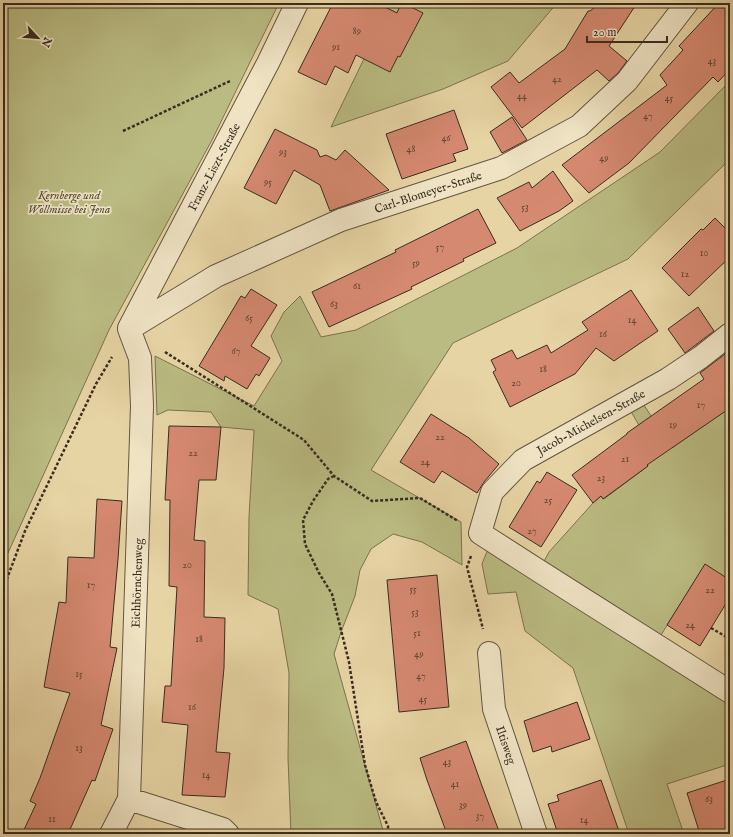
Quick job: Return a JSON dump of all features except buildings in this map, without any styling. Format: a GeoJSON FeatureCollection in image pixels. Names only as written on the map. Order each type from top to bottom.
{"type":"FeatureCollection","features":[{"type":"Feature","properties":{"kind":"street","name":"Franz-Liszt-Straße"},"geometry":{"type":"LineString","coordinates":[[129,329],[265,70],[297,3]]}},
{"type":"Feature","properties":{"kind":"street","name":"Carl-Blomeyer-Straße"},"geometry":{"type":"LineString","coordinates":[[129,329],[223,273],[341,220],[501,168],[579,126],[626,81],[687,3]]}},
{"type":"Feature","properties":{"kind":"street","name":"Eichhörnchenweg"},"geometry":{"type":"LineString","coordinates":[[111,834],[129,799],[142,406],[140,358],[129,329]]}},
{"type":"Feature","properties":{"kind":"street","name":"Jacob-Michelsen-Straße"},"geometry":{"type":"LineString","coordinates":[[480,534],[492,492],[523,460],[668,380],[730,334]]}},
{"type":"Feature","properties":{"kind":"street"},"geometry":{"type":"LineString","coordinates":[[480,534],[730,692]]}},
{"type":"Feature","properties":{"kind":"street","name":"Iltisweg"},"geometry":{"type":"LineString","coordinates":[[489,653],[494,709],[536,834]]}},
{"type":"Feature","properties":{"kind":"street"},"geometry":{"type":"LineString","coordinates":[[129,799],[223,829],[228,834]]}},
{"type":"Feature","properties":{"kind":"path"},"geometry":{"type":"LineString","coordinates":[[123,131],[234,79]]}},
{"type":"Feature","properties":{"kind":"path"},"geometry":{"type":"LineString","coordinates":[[3,589],[25,531],[96,384],[129,329]]}},
{"type":"Feature","properties":{"kind":"path"},"geometry":{"type":"LineString","coordinates":[[162,351],[304,440],[334,476],[372,501],[420,498],[480,534],[467,567],[489,653]]}},
{"type":"Feature","properties":{"kind":"path"},"geometry":{"type":"LineString","coordinates":[[334,476],[328,479],[313,501],[303,520],[306,544],[319,573],[332,594],[349,662],[365,765],[376,802],[388,826],[388,834]]}},
{"type":"Feature","properties":{"kind":"path"},"geometry":{"type":"LineString","coordinates":[[711,628],[730,639]]}},
{"type":"Feature","properties":{"kind":"green space","name":"Kernberge und Wöllmisse bei Jena"},"geometry":{"type":"Polygon","coordinates":[[[3,3],[279,3],[212,140],[109,330],[3,564],[3,3]]]}},
{"type":"Feature","properties":{"kind":"green space"},"geometry":{"type":"Polygon","coordinates":[[[391,3],[557,3],[508,61],[443,89],[331,127],[391,3]]]}},
{"type":"Feature","properties":{"kind":"green space"},"geometry":{"type":"Polygon","coordinates":[[[730,81],[730,159],[628,259],[453,343],[371,470],[461,522],[462,565],[422,542],[393,534],[371,549],[360,570],[355,596],[334,654],[384,834],[291,834],[288,758],[289,673],[278,609],[248,595],[249,517],[254,430],[221,427],[211,412],[168,410],[157,415],[155,356],[254,406],[282,361],[271,336],[284,312],[300,296],[321,337],[356,330],[517,248],[660,152],[730,81]]]}},
{"type":"Feature","properties":{"kind":"green space"},"geometry":{"type":"Polygon","coordinates":[[[701,357],[730,392],[730,580],[681,603],[661,635],[543,563],[549,552],[593,503],[601,496],[604,499],[648,466],[640,427],[626,403],[638,396],[672,448],[728,409],[696,361],[701,357]]]}},
{"type":"Feature","properties":{"kind":"green space"},"geometry":{"type":"Polygon","coordinates":[[[488,549],[730,702],[730,764],[667,784],[684,834],[629,834],[573,668],[525,631],[516,592],[488,594],[482,564],[488,549]]]}}]}
